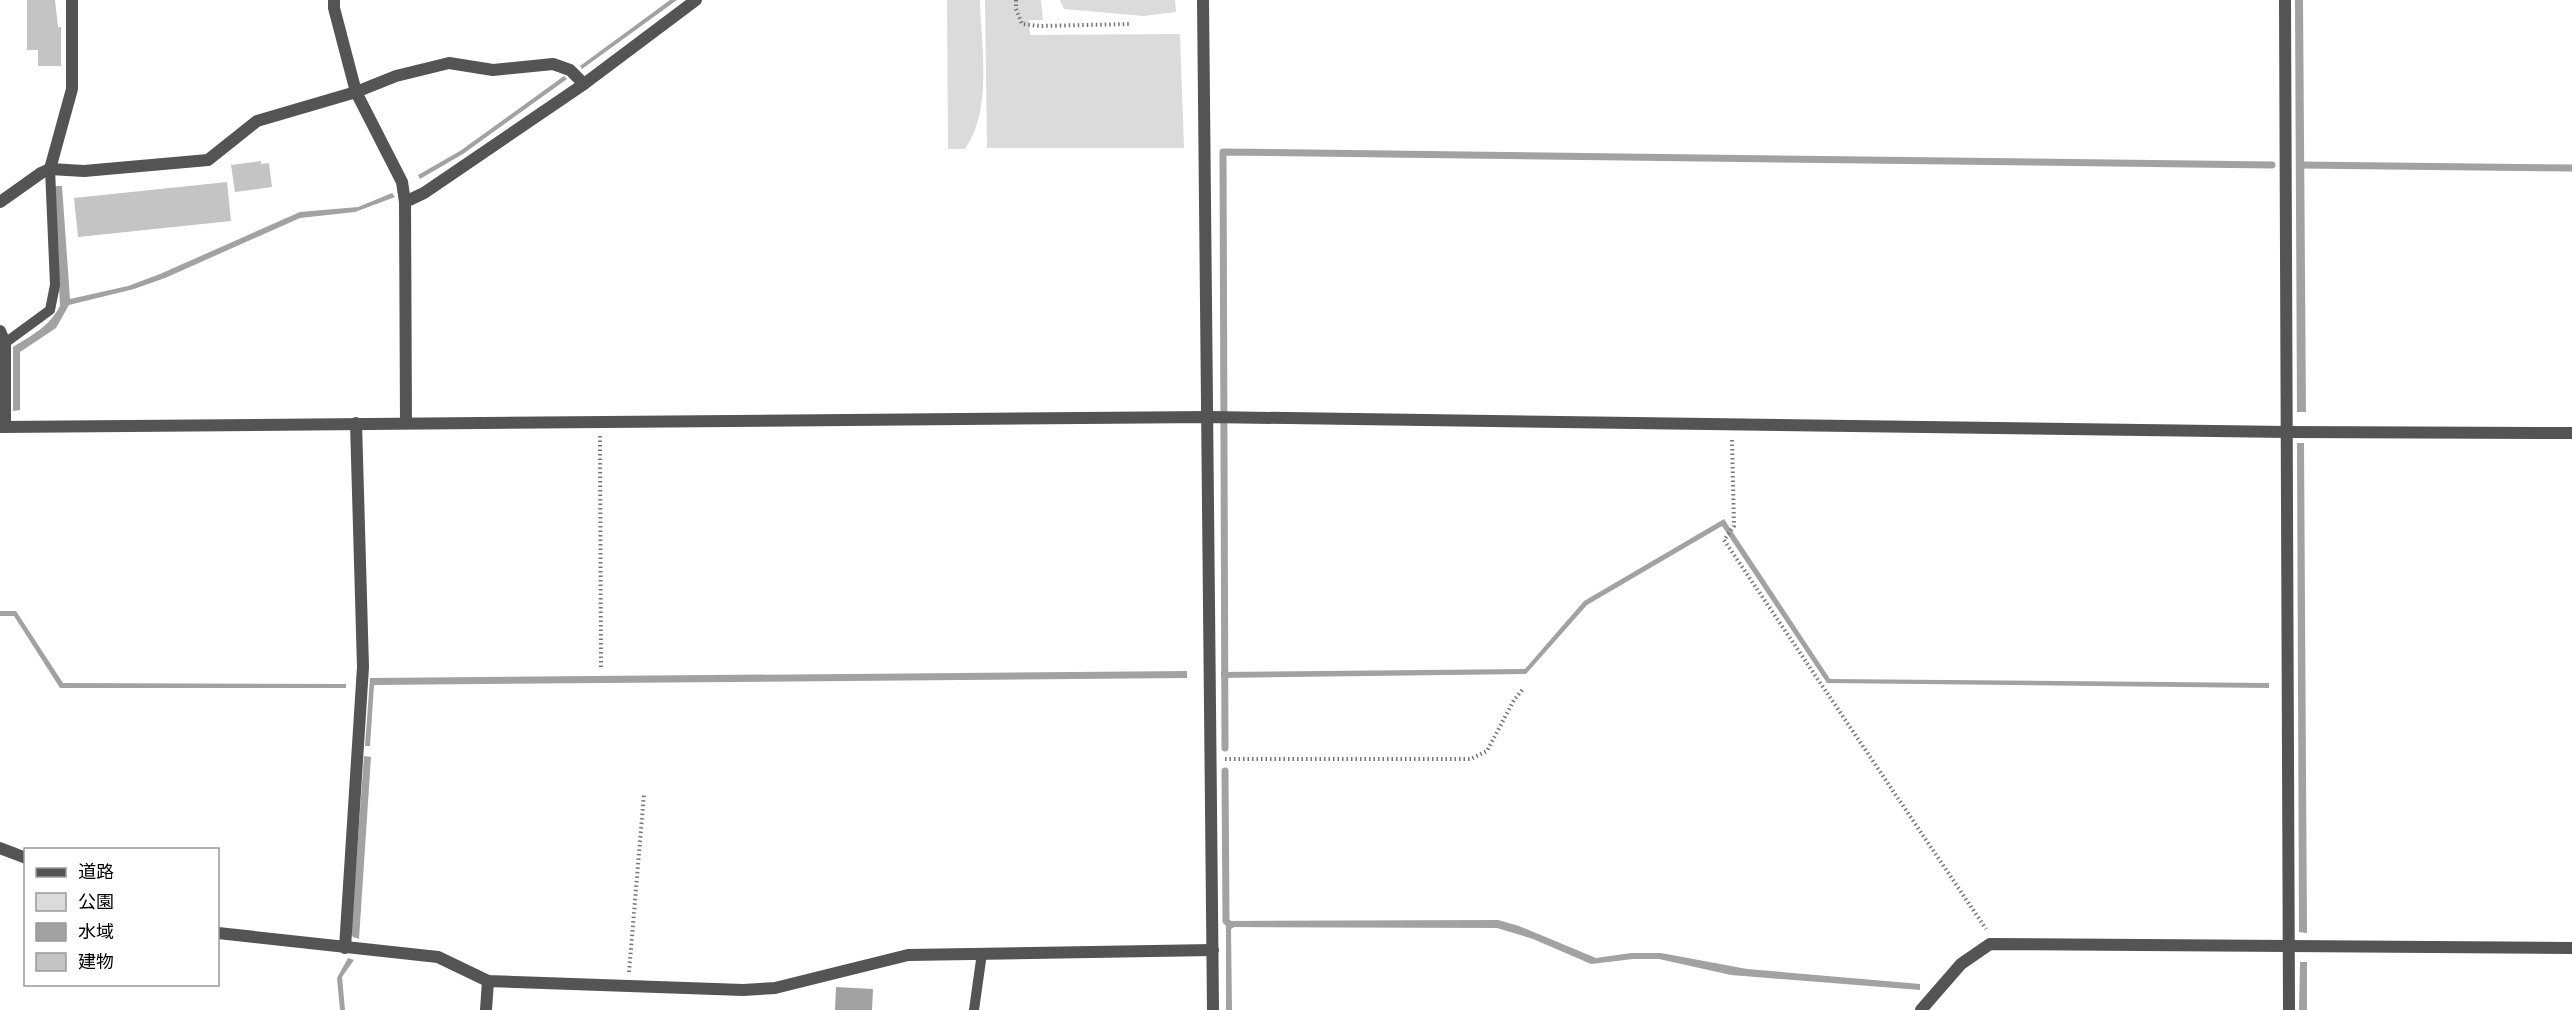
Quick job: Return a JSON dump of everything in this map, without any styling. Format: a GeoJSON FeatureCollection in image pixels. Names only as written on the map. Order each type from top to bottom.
{"type":"FeatureCollection","features":[{"type":"Feature","properties":{"kind":"street"},"geometry":{"type":"LineString","coordinates":[[50,169],[72,89],[72,0]]}},
{"type":"Feature","properties":{"kind":"street"},"geometry":{"type":"LineString","coordinates":[[334,0],[334,8],[356,92],[402,182],[405,202],[406,423]]}},
{"type":"Feature","properties":{"kind":"street"},"geometry":{"type":"LineString","coordinates":[[405,202],[424,193],[584,84],[696,0]]}},
{"type":"Feature","properties":{"kind":"street"},"geometry":{"type":"LineString","coordinates":[[1203,0],[1209,417],[1213,1010]]}},
{"type":"Feature","properties":{"kind":"street"},"geometry":{"type":"LineString","coordinates":[[2285,0],[2289,1010]]}},
{"type":"Feature","properties":{"kind":"street"},"geometry":{"type":"LineString","coordinates":[[0,202],[50,169],[84,171],[208,160],[257,121],[356,92],[396,76],[450,63],[494,70],[553,64],[570,70],[584,84]]}},
{"type":"Feature","properties":{"kind":"street"},"geometry":{"type":"LineString","coordinates":[[3,337],[2,427],[1209,417],[2287,432],[2572,433]]}},
{"type":"Feature","properties":{"kind":"street"},"geometry":{"type":"LineString","coordinates":[[345,948],[363,667],[356,423]]}},
{"type":"Feature","properties":{"kind":"street"},"geometry":{"type":"LineString","coordinates":[[0,848],[24,857]]}},
{"type":"Feature","properties":{"kind":"street"},"geometry":{"type":"LineString","coordinates":[[219,933],[438,957],[488,981],[743,990],[775,988],[908,955],[1213,950]]}},
{"type":"Feature","properties":{"kind":"street"},"geometry":{"type":"LineString","coordinates":[[1921,1010],[1961,964],[1990,944],[2572,948]]}},
{"type":"Feature","properties":{"kind":"street"},"geometry":{"type":"LineString","coordinates":[[486,1010],[488,981]]}},
{"type":"Feature","properties":{"kind":"lane"},"geometry":{"type":"LineString","coordinates":[[3,337],[50,310],[55,285],[50,169]]}},
{"type":"Feature","properties":{"kind":"lane"},"geometry":{"type":"LineString","coordinates":[[974,1010],[982,952]]}},
{"type":"Feature","properties":{"kind":"path"},"geometry":{"type":"LineString","coordinates":[[1016,0],[1016,9],[1022,24],[1040,26],[1131,24]]}},
{"type":"Feature","properties":{"kind":"path"},"geometry":{"type":"LineString","coordinates":[[600,421],[601,669]]}},
{"type":"Feature","properties":{"kind":"path"},"geometry":{"type":"LineString","coordinates":[[1732,424],[1734,526],[1724,540],[1995,944]]}},
{"type":"Feature","properties":{"kind":"path"},"geometry":{"type":"LineString","coordinates":[[1212,759],[1472,759],[1487,751],[1514,700],[1523,690]]}},
{"type":"Feature","properties":{"kind":"path"},"geometry":{"type":"LineString","coordinates":[[628,985],[644,794]]}},
{"type":"Feature","properties":{"kind":"green space"},"geometry":{"type":"Polygon","coordinates":[[[947,0],[980,0],[983,57],[982,97],[974,133],[965,149],[948,149],[947,0]]]}},
{"type":"Feature","properties":{"kind":"green space"},"geometry":{"type":"Polygon","coordinates":[[[985,0],[1041,0],[1043,20],[1029,20],[1030,35],[1180,34],[1184,148],[987,148],[985,0]]]}},
{"type":"Feature","properties":{"kind":"green space"},"geometry":{"type":"Polygon","coordinates":[[[1060,0],[1175,0],[1176,12],[1144,16],[1064,9],[1060,0]]]}},
{"type":"Feature","properties":{"kind":"water"},"geometry":{"type":"Polygon","coordinates":[[[670,0],[677,0],[582,69],[580,66],[670,0]]]}},
{"type":"Feature","properties":{"kind":"water"},"geometry":{"type":"Polygon","coordinates":[[[2295,0],[2303,0],[2306,412],[2297,412],[2295,0]]]}},
{"type":"Feature","properties":{"kind":"water"},"geometry":{"type":"Polygon","coordinates":[[[564,76],[567,79],[463,154],[420,179],[418,175],[460,151],[564,76]]]}},
{"type":"Feature","properties":{"kind":"water"},"geometry":{"type":"Polygon","coordinates":[[[54,186],[62,186],[70,299],[128,286],[160,274],[300,212],[358,207],[392,193],[395,197],[355,212],[300,218],[165,278],[134,289],[69,305],[56,328],[20,352],[20,410],[13,411],[13,347],[45,325],[60,306],[54,186]]]}},
{"type":"Feature","properties":{"kind":"water"},"geometry":{"type":"Polygon","coordinates":[[[2297,443],[2304,443],[2307,933],[2299,932],[2297,443]]]}},
{"type":"Feature","properties":{"kind":"water"},"geometry":{"type":"Polygon","coordinates":[[[1724,519],[1830,679],[2269,683],[2269,688],[1827,683],[1722,526],[1587,605],[1526,674],[1221,678],[1221,672],[1525,669],[1584,601],[1724,519]]]}},
{"type":"Feature","properties":{"kind":"water"},"geometry":{"type":"Polygon","coordinates":[[[0,611],[16,611],[63,683],[346,684],[346,688],[60,688],[14,616],[0,616],[0,611]]]}},
{"type":"Feature","properties":{"kind":"water"},"geometry":{"type":"Polygon","coordinates":[[[1187,671],[1187,678],[374,685],[370,746],[365,746],[370,678],[1187,671]]]}},
{"type":"Feature","properties":{"kind":"water"},"geometry":{"type":"Polygon","coordinates":[[[364,756],[371,757],[359,939],[351,934],[364,756]]]}},
{"type":"Feature","properties":{"kind":"water"},"geometry":{"type":"Polygon","coordinates":[[[1498,920],[1519,926],[1596,958],[1631,953],[1661,953],[1747,969],[1920,984],[1920,990],[1731,975],[1659,959],[1633,959],[1591,964],[1533,939],[1497,928],[1234,927],[1231,929],[1232,1010],[1226,1010],[1226,921],[1498,920]]]}},
{"type":"Feature","properties":{"kind":"water"},"geometry":{"type":"Polygon","coordinates":[[[348,958],[354,960],[342,977],[345,1010],[340,1010],[337,978],[348,958]]]}},
{"type":"Feature","properties":{"kind":"water"},"geometry":{"type":"Polygon","coordinates":[[[2300,962],[2307,962],[2307,1010],[2299,1010],[2300,962]]]}},
{"type":"Feature","properties":{"kind":"water"},"geometry":{"type":"Polygon","coordinates":[[[836,987],[873,989],[872,1010],[835,1010],[836,987]]]}},
{"type":"Feature","properties":{"kind":"building"},"geometry":{"type":"Polygon","coordinates":[[[27,0],[55,0],[58,27],[61,27],[61,66],[38,66],[38,50],[27,50],[27,0]]]}},
{"type":"Feature","properties":{"kind":"building"},"geometry":{"type":"Polygon","coordinates":[[[261,161],[261,164],[269,163],[272,187],[235,192],[231,165],[261,161]]]}},
{"type":"Feature","properties":{"kind":"building"},"geometry":{"type":"Polygon","coordinates":[[[227,182],[231,221],[78,237],[74,198],[227,182]]]}},
{"type":"Feature","properties":{"kind":"waterway"},"geometry":{"type":"LineString","coordinates":[[1225,748],[1223,152],[2272,165]]}},
{"type":"Feature","properties":{"kind":"waterway"},"geometry":{"type":"LineString","coordinates":[[2300,165],[2572,168]]}},
{"type":"Feature","properties":{"kind":"waterway"},"geometry":{"type":"LineString","coordinates":[[1225,771],[1226,921],[1229,924]]}}]}
